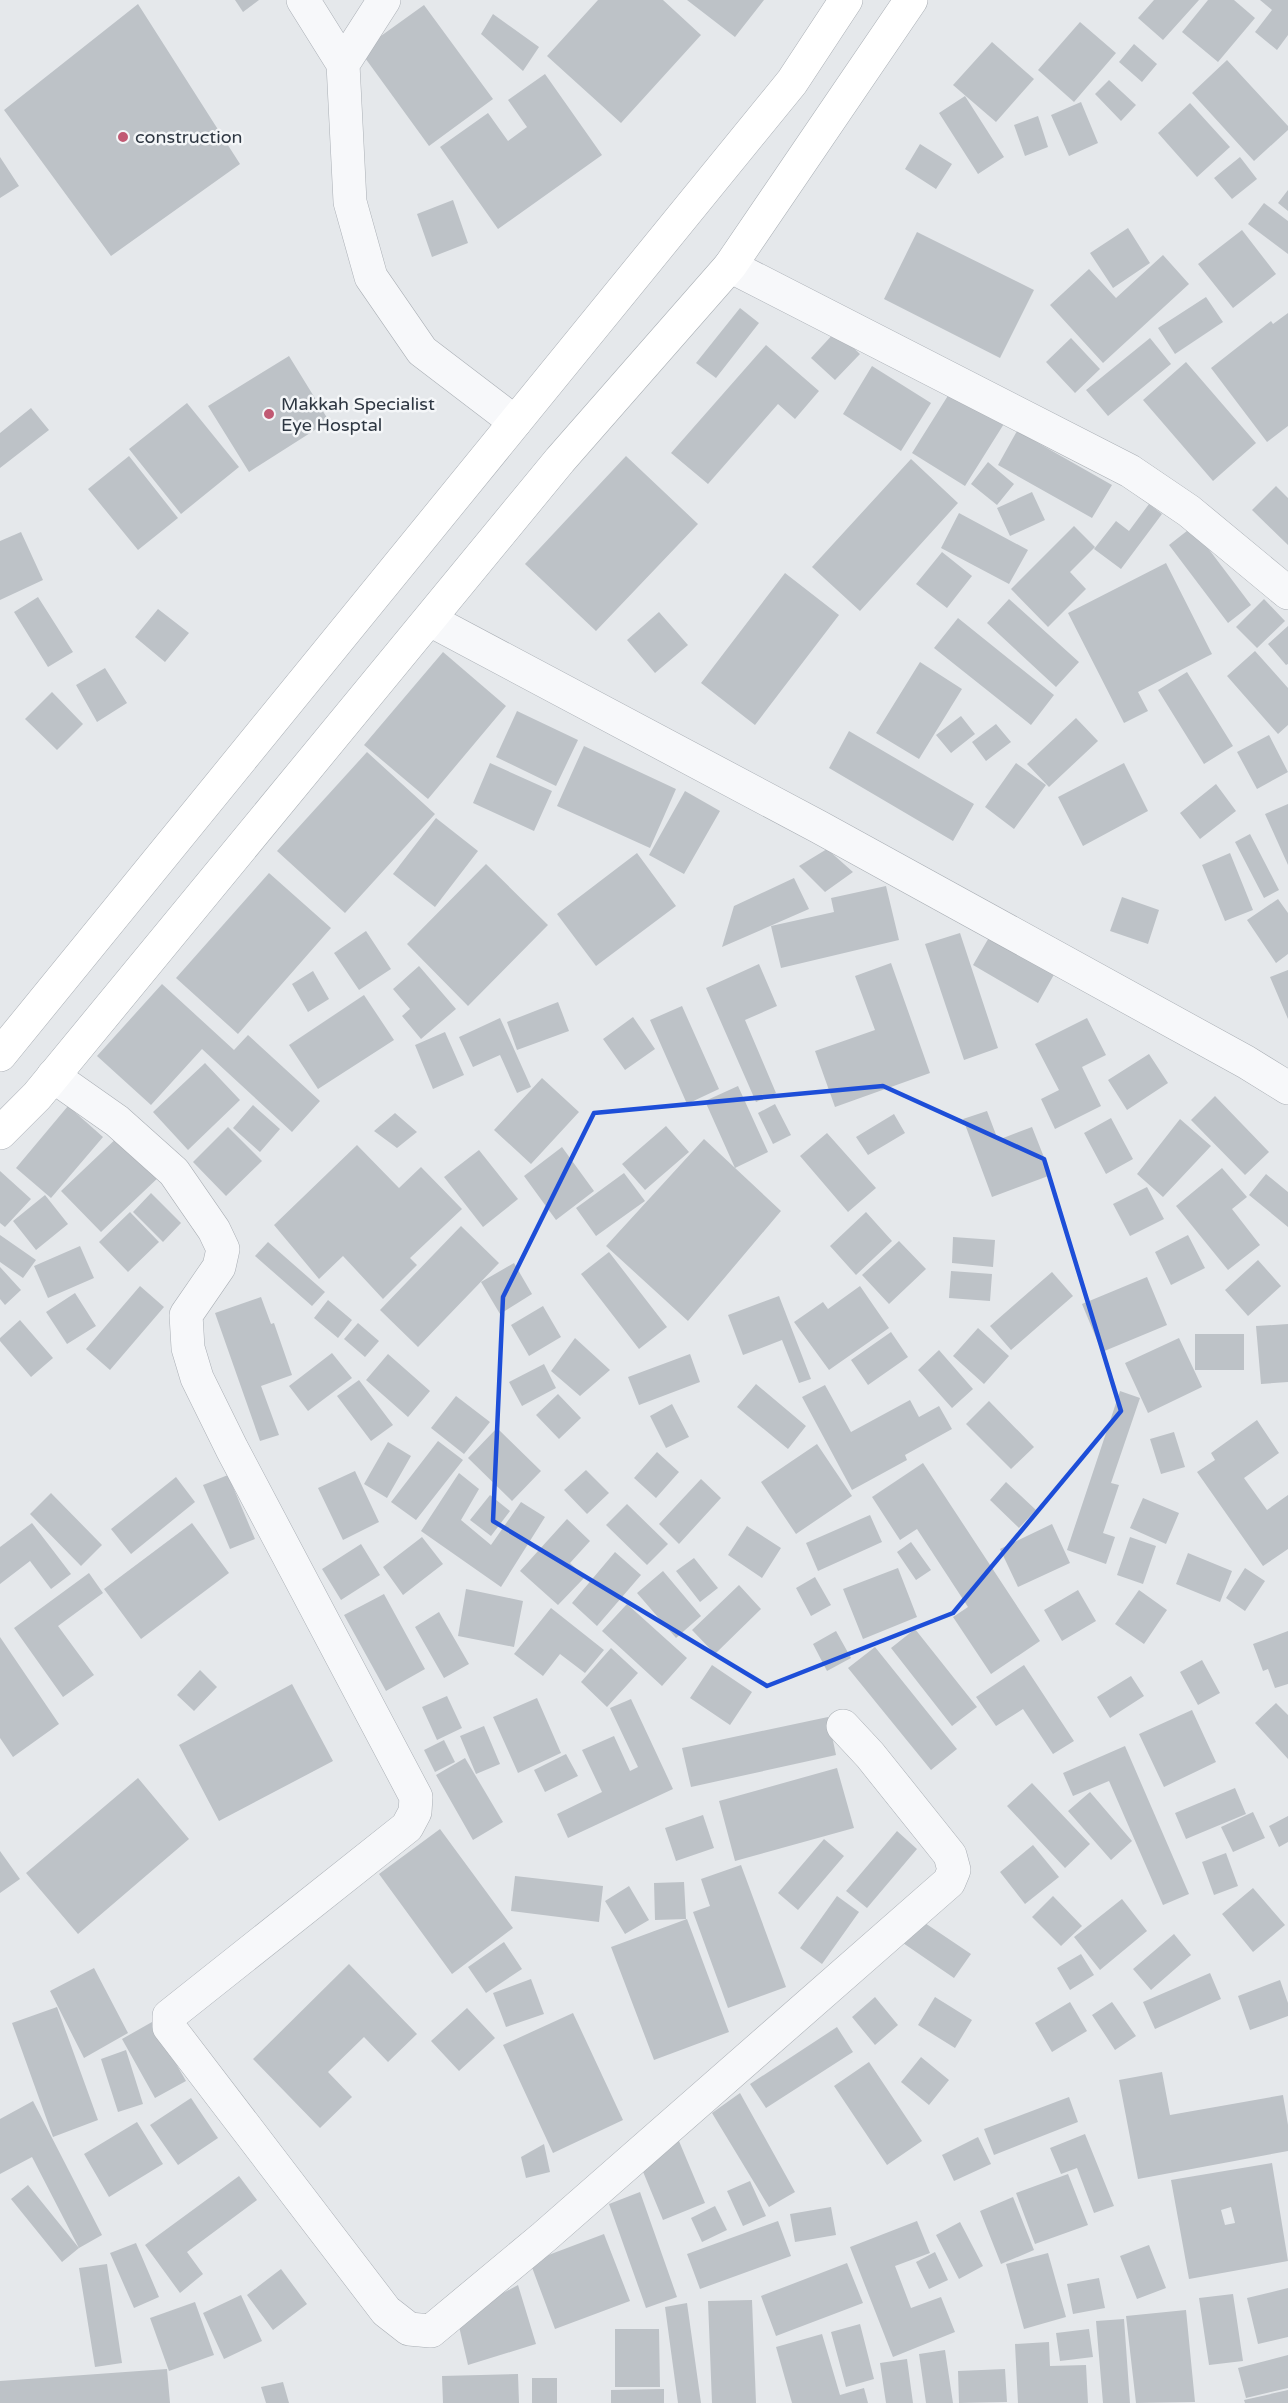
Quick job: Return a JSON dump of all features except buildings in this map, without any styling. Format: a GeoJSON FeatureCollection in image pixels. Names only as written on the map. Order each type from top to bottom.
{"type":"FeatureCollection","features":[{"type":"Feature","properties":{"kind":"main road"},"geometry":{"type":"LineString","coordinates":[[0,1055],[792,82],[846,0]]}},
{"type":"Feature","properties":{"kind":"main road"},"geometry":{"type":"LineString","coordinates":[[0,1132],[53,1076],[560,460],[730,266],[910,0]]}},
{"type":"Feature","properties":{"kind":"street"},"geometry":{"type":"LineString","coordinates":[[303,0],[344,64],[350,202],[371,277],[422,351],[515,422]]}},
{"type":"Feature","properties":{"kind":"street"},"geometry":{"type":"LineString","coordinates":[[344,64],[384,0]]}},
{"type":"Feature","properties":{"kind":"street"},"geometry":{"type":"LineString","coordinates":[[730,266],[1130,471],[1189,512],[1288,594]]}},
{"type":"Feature","properties":{"kind":"street"},"geometry":{"type":"LineString","coordinates":[[430,620],[830,833],[1246,1062],[1288,1088]]}},
{"type":"Feature","properties":{"kind":"street"},"geometry":{"type":"LineString","coordinates":[[53,1076],[117,1122],[174,1172],[214,1230],[223,1249],[219,1267],[186,1315],[188,1348],[197,1378],[237,1459],[416,1797],[415,1812],[406,1827],[169,2016],[168,2021],[169,2027],[225,2103],[386,2311],[409,2329],[431,2331],[544,2237],[949,1882],[954,1870],[950,1855],[870,1755],[843,1726]]}},
{"type":"Feature","properties":{"kind":"highlighted area"},"geometry":{"type":"Polygon","coordinates":[[[883,1086],[1044,1159],[1121,1411],[953,1613],[767,1686],[493,1521],[503,1297],[594,1113],[883,1086]]]}},
{"type":"Feature","properties":{"kind":"place","name":"construction"},"geometry":{"type":"Point","coordinates":[123,137]}},
{"type":"Feature","properties":{"kind":"place","name":"Makkah Specialist Eye Hosptal"},"geometry":{"type":"Point","coordinates":[269,414]}}]}
